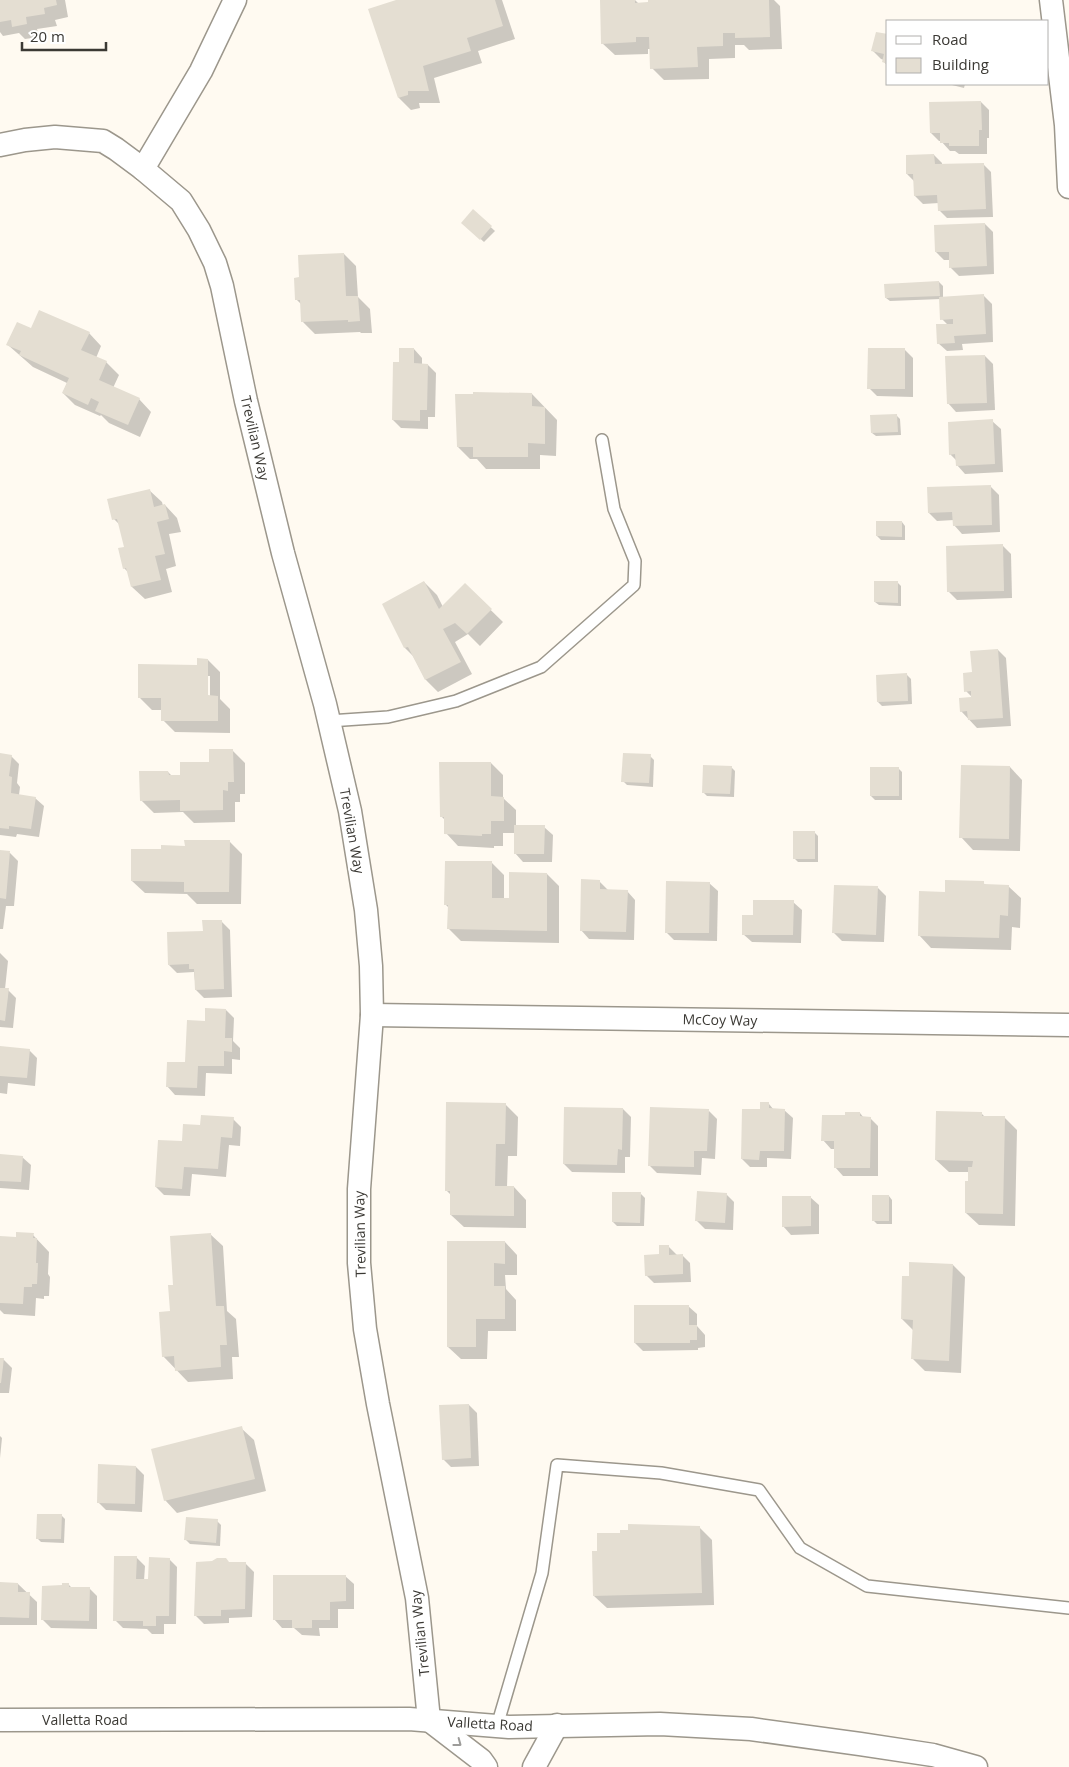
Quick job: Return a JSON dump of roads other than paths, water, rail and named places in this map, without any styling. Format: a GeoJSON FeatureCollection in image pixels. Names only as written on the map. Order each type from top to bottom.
{"type":"FeatureCollection","features":[{"type":"Feature","properties":{"kind":"street"},"geometry":{"type":"LineString","coordinates":[[143,169],[201,72],[235,0]]}},
{"type":"Feature","properties":{"kind":"street"},"geometry":{"type":"LineString","coordinates":[[1051,0],[1066,125],[1069,187]]}},
{"type":"Feature","properties":{"kind":"street","name":"Trevilian Way"},"geometry":{"type":"LineString","coordinates":[[0,145],[55,137],[103,141],[143,169],[181,201],[199,230],[215,262],[222,286],[246,401],[283,554],[329,721],[350,811],[366,910],[372,1015],[360,1189],[359,1263],[365,1329],[378,1404],[418,1598],[428,1720]]}},
{"type":"Feature","properties":{"kind":"street","name":"McCoy Way"},"geometry":{"type":"LineString","coordinates":[[372,1015],[1069,1025]]}},
{"type":"Feature","properties":{"kind":"street","name":"Valletta Road"},"geometry":{"type":"LineString","coordinates":[[0,1720],[428,1720],[496,1726],[660,1724],[751,1729],[933,1755],[976,1767]]}},
{"type":"Feature","properties":{"kind":"street"},"geometry":{"type":"LineString","coordinates":[[428,1720],[481,1760],[486,1767]]}},
{"type":"Feature","properties":{"kind":"street"},"geometry":{"type":"LineString","coordinates":[[534,1767],[557,1726]]}},
{"type":"Feature","properties":{"kind":"lane"},"geometry":{"type":"LineString","coordinates":[[329,721],[388,717],[456,701],[541,667],[634,585],[635,561],[614,509],[602,440]]}},
{"type":"Feature","properties":{"kind":"lane"},"geometry":{"type":"LineString","coordinates":[[496,1726],[542,1573],[557,1465],[661,1473],[759,1490],[800,1548],[868,1586],[1069,1608]]}}]}
